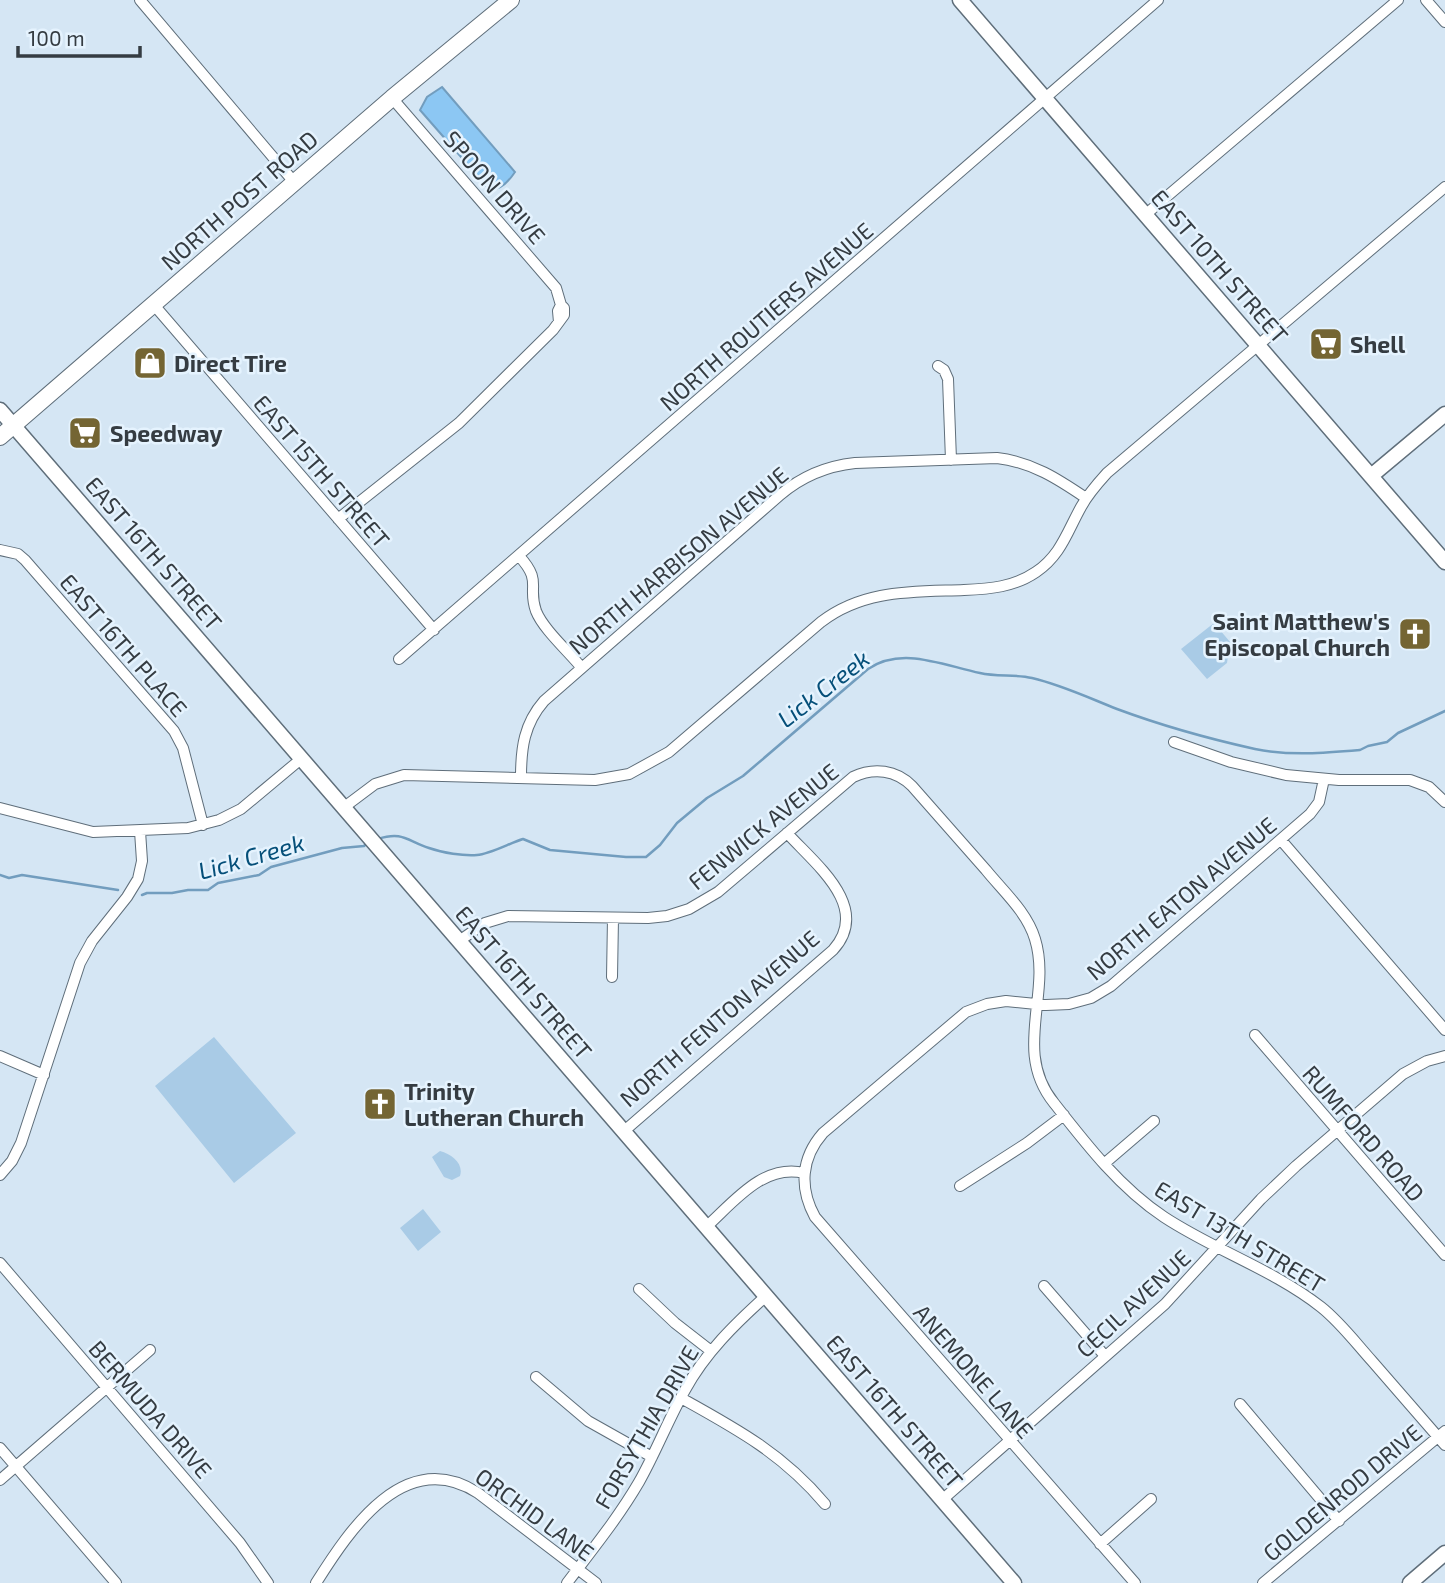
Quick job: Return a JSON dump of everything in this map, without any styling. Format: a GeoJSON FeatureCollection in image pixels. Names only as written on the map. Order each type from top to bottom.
{"type":"FeatureCollection","features":[{"type":"Feature","properties":{"kind":"main road","name":"NORTH POST ROAD"},"geometry":{"type":"LineString","coordinates":[[0,437],[392,97],[511,0]]}},
{"type":"Feature","properties":{"kind":"street"},"geometry":{"type":"LineString","coordinates":[[140,0],[295,182]]}},
{"type":"Feature","properties":{"kind":"street","name":"EAST 10TH STREET"},"geometry":{"type":"LineString","coordinates":[[960,0],[1445,562]]}},
{"type":"Feature","properties":{"kind":"street","name":"NORTH ROUTIERS AVENUE"},"geometry":{"type":"LineString","coordinates":[[399,659],[1158,0]]}},
{"type":"Feature","properties":{"kind":"street"},"geometry":{"type":"LineString","coordinates":[[1145,215],[1398,0]]}},
{"type":"Feature","properties":{"kind":"street"},"geometry":{"type":"LineString","coordinates":[[1426,0],[1445,22]]}},
{"type":"Feature","properties":{"kind":"street","name":"SPOON DRIVE"},"geometry":{"type":"LineString","coordinates":[[338,519],[467,416],[559,322],[564,312],[556,288],[392,97]]}},
{"type":"Feature","properties":{"kind":"street"},"geometry":{"type":"LineString","coordinates":[[343,808],[368,788],[404,775],[599,779],[621,777],[642,769],[669,752],[821,622],[847,605],[868,597],[891,593],[997,588],[1032,575],[1059,550],[1086,498],[1107,473],[1445,187]]}},
{"type":"Feature","properties":{"kind":"street","name":"EAST 15TH STREET"},"geometry":{"type":"LineString","coordinates":[[154,305],[434,630]]}},
{"type":"Feature","properties":{"kind":"street"},"geometry":{"type":"LineString","coordinates":[[938,366],[944,370],[948,379],[951,460]]}},
{"type":"Feature","properties":{"kind":"street","name":"EAST 16TH STREET"},"geometry":{"type":"LineString","coordinates":[[0,411],[1014,1583]]}},
{"type":"Feature","properties":{"kind":"street"},"geometry":{"type":"LineString","coordinates":[[1371,477],[1445,414]]}},
{"type":"Feature","properties":{"kind":"street","name":"NORTH HARBISON AVENUE"},"geometry":{"type":"LineString","coordinates":[[521,777],[522,745],[531,720],[544,701],[801,479],[847,463],[997,458],[1018,462],[1054,476],[1086,498]]}},
{"type":"Feature","properties":{"kind":"street","name":"EAST 16TH PLACE"},"geometry":{"type":"LineString","coordinates":[[1,550],[18,554],[25,560],[174,731],[183,748],[203,825]]}},
{"type":"Feature","properties":{"kind":"street"},"geometry":{"type":"LineString","coordinates":[[519,556],[532,572],[534,601],[539,616],[581,667]]}},
{"type":"Feature","properties":{"kind":"street"},"geometry":{"type":"LineString","coordinates":[[1174,742],[1231,762],[1279,774],[1324,779],[1407,779],[1422,783],[1435,791],[1445,802]]}},
{"type":"Feature","properties":{"kind":"street"},"geometry":{"type":"LineString","coordinates":[[0,808],[86,832],[108,833],[203,825],[222,819],[246,806],[301,760]]}},
{"type":"Feature","properties":{"kind":"street","name":"FENWICK AVENUE"},"geometry":{"type":"LineString","coordinates":[[459,942],[485,923],[508,916],[663,917],[696,906],[718,892],[853,777],[867,772],[889,772]]}},
{"type":"Feature","properties":{"kind":"street","name":"EAST 13TH STREET"},"geometry":{"type":"LineString","coordinates":[[889,772],[900,776],[912,786],[1025,918],[1035,938],[1039,957],[1033,1038],[1036,1065],[1045,1090],[1064,1115],[1133,1193],[1157,1212],[1184,1230],[1293,1288],[1322,1307],[1443,1437]]}},
{"type":"Feature","properties":{"kind":"street","name":"NORTH EATON AVENUE"},"geometry":{"type":"LineString","coordinates":[[804,1173],[808,1155],[820,1136],[958,1017],[995,1002],[1069,1004],[1101,992],[1315,808],[1322,794],[1324,779]]}},
{"type":"Feature","properties":{"kind":"street"},"geometry":{"type":"LineString","coordinates":[[1,1173],[21,1143],[80,963],[92,941],[138,879],[142,861],[140,831]]}},
{"type":"Feature","properties":{"kind":"street","name":"NORTH FENTON AVENUE"},"geometry":{"type":"LineString","coordinates":[[623,1132],[833,950],[842,938],[847,919],[844,900],[788,833]]}},
{"type":"Feature","properties":{"kind":"street"},"geometry":{"type":"LineString","coordinates":[[1281,840],[1445,1030]]}},
{"type":"Feature","properties":{"kind":"street"},"geometry":{"type":"LineString","coordinates":[[612,977],[613,918]]}},
{"type":"Feature","properties":{"kind":"street","name":"RUMFORD ROAD"},"geometry":{"type":"LineString","coordinates":[[1255,1035],[1445,1255]]}},
{"type":"Feature","properties":{"kind":"street"},"geometry":{"type":"LineString","coordinates":[[0,1056],[44,1075]]}},
{"type":"Feature","properties":{"kind":"street","name":"CECIL AVENUE"},"geometry":{"type":"LineString","coordinates":[[942,1500],[1170,1299],[1272,1188],[1337,1130],[1403,1074],[1427,1061],[1445,1056]]}},
{"type":"Feature","properties":{"kind":"street"},"geometry":{"type":"LineString","coordinates":[[960,1186],[1027,1143],[1064,1115]]}},
{"type":"Feature","properties":{"kind":"street"},"geometry":{"type":"LineString","coordinates":[[1105,1163],[1154,1121]]}},
{"type":"Feature","properties":{"kind":"street"},"geometry":{"type":"LineString","coordinates":[[706,1227],[766,1177],[785,1171],[804,1173]]}},
{"type":"Feature","properties":{"kind":"street","name":"ANEMONE LANE"},"geometry":{"type":"LineString","coordinates":[[804,1173],[806,1200],[815,1217],[1135,1583]]}},
{"type":"Feature","properties":{"kind":"street","name":"BERMUDA DRIVE"},"geometry":{"type":"LineString","coordinates":[[0,1263],[244,1548],[268,1583]]}},
{"type":"Feature","properties":{"kind":"street"},"geometry":{"type":"LineString","coordinates":[[1044,1286],[1105,1356]]}},
{"type":"Feature","properties":{"kind":"street"},"geometry":{"type":"LineString","coordinates":[[639,1289],[675,1323],[711,1351]]}},
{"type":"Feature","properties":{"kind":"street","name":"FORSYTHIA DRIVE"},"geometry":{"type":"LineString","coordinates":[[567,1583],[622,1509],[681,1398],[711,1351],[766,1296]]}},
{"type":"Feature","properties":{"kind":"street"},"geometry":{"type":"LineString","coordinates":[[0,1480],[149,1350]]}},
{"type":"Feature","properties":{"kind":"street"},"geometry":{"type":"LineString","coordinates":[[536,1377],[588,1421],[652,1457]]}},
{"type":"Feature","properties":{"kind":"street"},"geometry":{"type":"LineString","coordinates":[[681,1398],[765,1447],[792,1468],[825,1504]]}},
{"type":"Feature","properties":{"kind":"street"},"geometry":{"type":"LineString","coordinates":[[1240,1405],[1339,1521]]}},
{"type":"Feature","properties":{"kind":"street","name":"GOLDENROD DRIVE"},"geometry":{"type":"LineString","coordinates":[[1263,1583],[1443,1437]]}},
{"type":"Feature","properties":{"kind":"street"},"geometry":{"type":"LineString","coordinates":[[0,1448],[116,1583]]}},
{"type":"Feature","properties":{"kind":"street","name":"ORCHID LANE"},"geometry":{"type":"LineString","coordinates":[[316,1583],[344,1540],[384,1498],[419,1481],[449,1480],[468,1486],[478,1493],[596,1583]]}},
{"type":"Feature","properties":{"kind":"street"},"geometry":{"type":"LineString","coordinates":[[1100,1544],[1151,1499]]}},
{"type":"Feature","properties":{"kind":"street"},"geometry":{"type":"LineString","coordinates":[[1410,1583],[1445,1553]]}},
{"type":"Feature","properties":{"kind":"shaded area"},"geometry":{"type":"Polygon","coordinates":[[[442,87],[515,172],[500,187],[489,189],[420,110],[427,97],[442,87]]]}},
{"type":"Feature","properties":{"kind":"shaded area"},"geometry":{"type":"Polygon","coordinates":[[[1214,623],[1236,649],[1228,656],[1227,663],[1207,679],[1181,649],[1214,623]]]}},
{"type":"Feature","properties":{"kind":"shaded area"},"geometry":{"type":"Polygon","coordinates":[[[214,1037],[296,1133],[234,1183],[155,1086],[214,1037]]]}},
{"type":"Feature","properties":{"kind":"shaded area"},"geometry":{"type":"Polygon","coordinates":[[[440,1151],[456,1160],[460,1167],[460,1176],[452,1180],[444,1177],[432,1157],[440,1151]]]}},
{"type":"Feature","properties":{"kind":"shaded area"},"geometry":{"type":"Polygon","coordinates":[[[423,1209],[441,1232],[418,1251],[400,1228],[423,1209]]]}},
{"type":"Feature","properties":{"kind":"waterway","name":"Lick Creek"},"geometry":{"type":"LineString","coordinates":[[378,839],[399,836],[435,850],[466,855],[488,853],[523,839],[550,850],[646,857],[660,845],[677,823],[707,798],[743,776],[868,669],[894,659],[922,659],[986,674],[1032,678],[1168,726],[1238,745],[1281,753],[1360,750],[1387,742],[1398,733],[1445,711]]}},
{"type":"Feature","properties":{"kind":"waterway","name":"Lick Creek"},"geometry":{"type":"LineString","coordinates":[[142,895],[208,890],[218,883],[259,875],[271,867],[342,848],[364,846],[368,842]]}},
{"type":"Feature","properties":{"kind":"waterway","name":"Lick Creek"},"geometry":{"type":"LineString","coordinates":[[0,875],[9,878],[22,875],[118,890]]}},
{"type":"Feature","properties":{"kind":"place","name":"Shell"},"geometry":{"type":"Point","coordinates":[1326,344]}},
{"type":"Feature","properties":{"kind":"place","name":"Direct Tire"},"geometry":{"type":"Point","coordinates":[150,363]}},
{"type":"Feature","properties":{"kind":"place","name":"Speedway"},"geometry":{"type":"Point","coordinates":[85,433]}},
{"type":"Feature","properties":{"kind":"place","name":"Saint Matthew's Episcopal Church"},"geometry":{"type":"Point","coordinates":[1415,634]}},
{"type":"Feature","properties":{"kind":"place","name":"Trinity Lutheran Church"},"geometry":{"type":"Point","coordinates":[380,1104]}}]}
